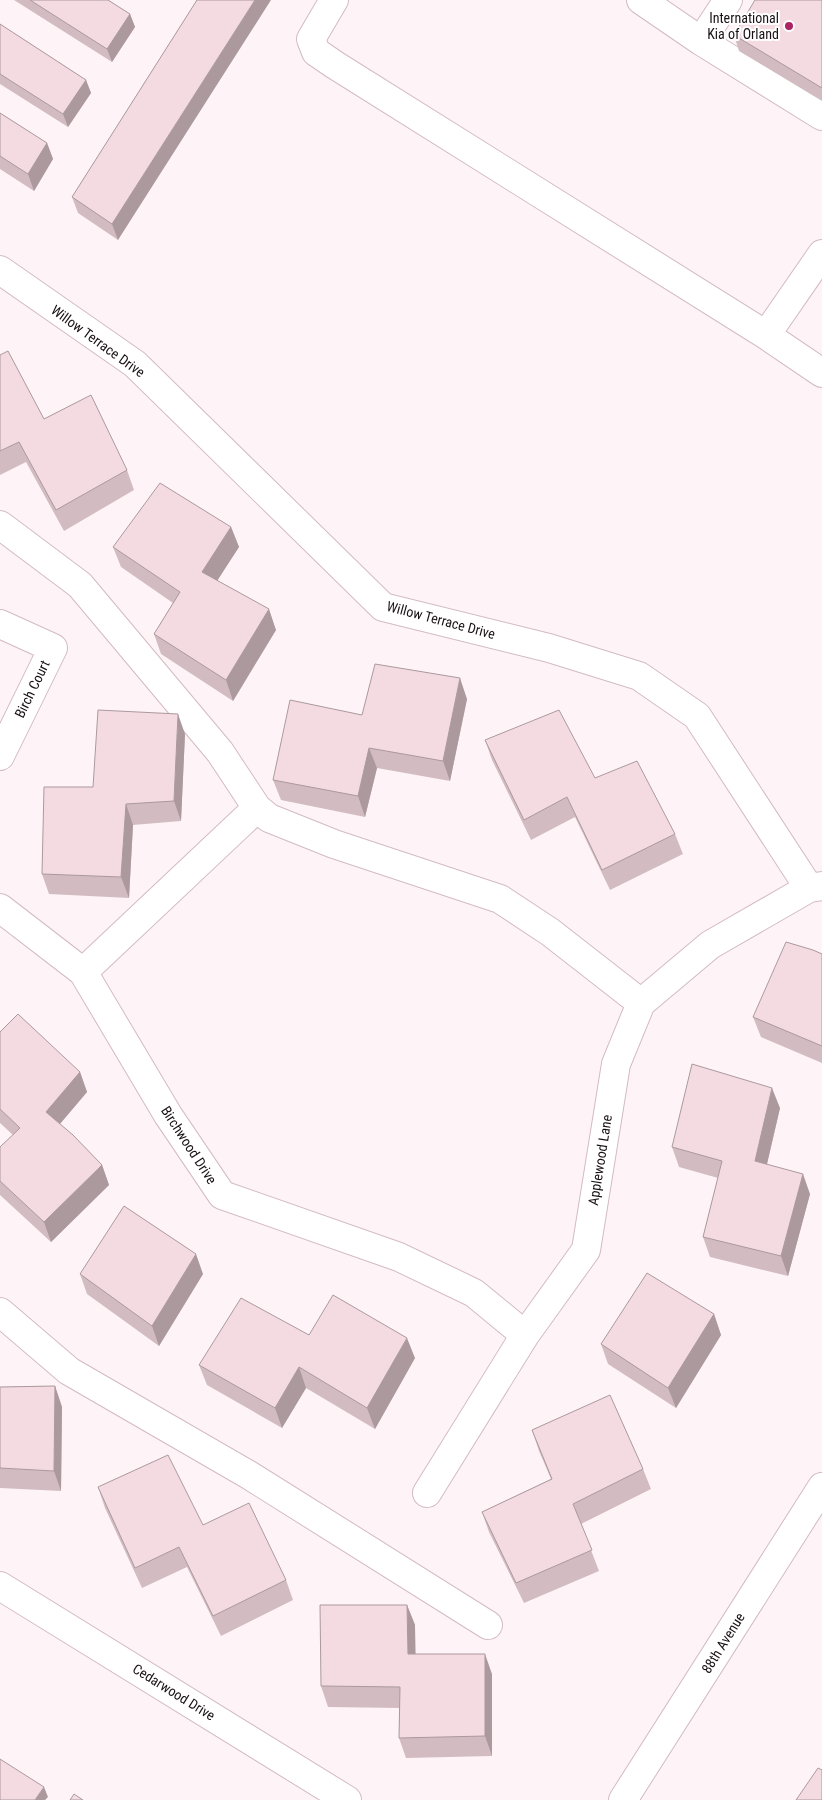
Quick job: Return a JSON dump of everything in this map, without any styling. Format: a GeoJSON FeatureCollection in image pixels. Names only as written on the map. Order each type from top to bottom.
{"type":"FeatureCollection","features":[{"type":"Feature","properties":{"kind":"street"},"geometry":{"type":"LineString","coordinates":[[334,0],[312,38],[316,52],[766,335],[822,373]]}},
{"type":"Feature","properties":{"kind":"street"},"geometry":{"type":"LineString","coordinates":[[641,0],[701,41],[822,116]]}},
{"type":"Feature","properties":{"kind":"street"},"geometry":{"type":"LineString","coordinates":[[701,41],[728,0]]}},
{"type":"Feature","properties":{"kind":"street"},"geometry":{"type":"LineString","coordinates":[[766,335],[822,254]]}},
{"type":"Feature","properties":{"kind":"street","name":"Willow Terrace Drive"},"geometry":{"type":"LineString","coordinates":[[0,270],[135,364],[383,607],[549,648],[639,676],[697,716],[815,887]]}},
{"type":"Feature","properties":{"kind":"street"},"geometry":{"type":"LineString","coordinates":[[0,525],[80,585],[220,752],[257,808],[269,818],[334,844],[500,899],[550,932],[641,1003]]}},
{"type":"Feature","properties":{"kind":"street","name":"Birch Court"},"geometry":{"type":"LineString","coordinates":[[0,624],[52,648],[0,756]]}},
{"type":"Feature","properties":{"kind":"street"},"geometry":{"type":"LineString","coordinates":[[83,972],[257,808]]}},
{"type":"Feature","properties":{"kind":"street","name":"Applewood Lane"},"geometry":{"type":"LineString","coordinates":[[427,1493],[525,1335],[586,1250],[616,1064],[641,1003],[710,945],[815,887]]}},
{"type":"Feature","properties":{"kind":"street","name":"Birchwood Drive"},"geometry":{"type":"LineString","coordinates":[[0,908],[83,972],[168,1115],[222,1195],[399,1257],[474,1293],[525,1335]]}},
{"type":"Feature","properties":{"kind":"street"},"geometry":{"type":"LineString","coordinates":[[0,1312],[69,1371],[249,1475],[488,1625]]}},
{"type":"Feature","properties":{"kind":"street","name":"88th Avenue"},"geometry":{"type":"LineString","coordinates":[[623,1800],[822,1487]]}},
{"type":"Feature","properties":{"kind":"street","name":"Cedarwood Drive"},"geometry":{"type":"LineString","coordinates":[[0,1586],[347,1800]]}},
{"type":"Feature","properties":{"kind":"building"},"geometry":{"type":"Polygon","coordinates":[[[30,0],[108,0],[130,14],[107,49],[30,0]]]}},
{"type":"Feature","properties":{"kind":"building"},"geometry":{"type":"Polygon","coordinates":[[[197,0],[255,0],[112,224],[72,197],[197,0]]]}},
{"type":"Feature","properties":{"kind":"building","name":"International Kia of Orland"},"geometry":{"type":"Polygon","coordinates":[[[755,0],[822,0],[822,88],[734,35],[755,0]]]}},
{"type":"Feature","properties":{"kind":"building"},"geometry":{"type":"Polygon","coordinates":[[[0,24],[86,80],[63,114],[0,74],[0,24]]]}},
{"type":"Feature","properties":{"kind":"building"},"geometry":{"type":"Polygon","coordinates":[[[0,113],[47,143],[28,174],[0,156],[0,113]]]}},
{"type":"Feature","properties":{"kind":"building"},"geometry":{"type":"Polygon","coordinates":[[[8,351],[44,419],[91,395],[127,470],[56,510],[19,442],[0,451],[0,355],[8,351]]]}},
{"type":"Feature","properties":{"kind":"building"},"geometry":{"type":"Polygon","coordinates":[[[160,483],[231,527],[202,572],[269,609],[226,680],[154,634],[180,592],[113,547],[160,483]]]}},
{"type":"Feature","properties":{"kind":"building"},"geometry":{"type":"Polygon","coordinates":[[[375,664],[460,678],[443,761],[369,748],[358,796],[273,780],[290,700],[362,715],[375,664]]]}},
{"type":"Feature","properties":{"kind":"building"},"geometry":{"type":"Polygon","coordinates":[[[98,710],[178,714],[174,801],[126,804],[121,877],[42,874],[44,787],[93,787],[98,710]]]}},
{"type":"Feature","properties":{"kind":"building"},"geometry":{"type":"Polygon","coordinates":[[[559,710],[595,778],[637,761],[675,834],[602,870],[567,797],[524,820],[485,740],[559,710]]]}},
{"type":"Feature","properties":{"kind":"building"},"geometry":{"type":"Polygon","coordinates":[[[786,942],[822,954],[822,1046],[753,1017],[786,942]]]}},
{"type":"Feature","properties":{"kind":"building"},"geometry":{"type":"Polygon","coordinates":[[[18,1014],[80,1072],[46,1112],[73,1135],[102,1165],[44,1222],[0,1181],[0,1147],[20,1128],[0,1109],[0,1032],[18,1014]]]}},
{"type":"Feature","properties":{"kind":"building"},"geometry":{"type":"Polygon","coordinates":[[[692,1064],[772,1088],[755,1161],[803,1174],[781,1256],[703,1237],[722,1161],[672,1147],[692,1064]]]}},
{"type":"Feature","properties":{"kind":"building"},"geometry":{"type":"Polygon","coordinates":[[[124,1206],[196,1254],[152,1326],[80,1274],[124,1206]]]}},
{"type":"Feature","properties":{"kind":"building"},"geometry":{"type":"Polygon","coordinates":[[[647,1273],[714,1314],[668,1388],[601,1344],[647,1273]]]}},
{"type":"Feature","properties":{"kind":"building"},"geometry":{"type":"Polygon","coordinates":[[[333,1295],[407,1338],[367,1408],[299,1367],[275,1408],[199,1365],[241,1298],[309,1335],[333,1295]]]}},
{"type":"Feature","properties":{"kind":"building"},"geometry":{"type":"Polygon","coordinates":[[[55,1386],[54,1471],[0,1468],[0,1387],[55,1386]]]}},
{"type":"Feature","properties":{"kind":"building"},"geometry":{"type":"Polygon","coordinates":[[[610,1395],[643,1469],[573,1504],[592,1550],[516,1583],[482,1512],[552,1479],[532,1430],[610,1395]]]}},
{"type":"Feature","properties":{"kind":"building"},"geometry":{"type":"Polygon","coordinates":[[[168,1455],[203,1525],[249,1503],[286,1580],[213,1616],[179,1547],[135,1568],[98,1487],[168,1455]]]}},
{"type":"Feature","properties":{"kind":"building"},"geometry":{"type":"Polygon","coordinates":[[[320,1605],[407,1605],[408,1654],[485,1654],[485,1736],[399,1738],[400,1687],[321,1686],[320,1605]]]}},
{"type":"Feature","properties":{"kind":"building"},"geometry":{"type":"Polygon","coordinates":[[[0,1759],[44,1787],[35,1800],[0,1800],[0,1759]]]}},
{"type":"Feature","properties":{"kind":"building"},"geometry":{"type":"Polygon","coordinates":[[[818,1768],[822,1770],[822,1800],[796,1800],[818,1768]]]}},
{"type":"Feature","properties":{"kind":"building"},"geometry":{"type":"Polygon","coordinates":[[[74,1794],[83,1800],[70,1800],[74,1794]]]}},
{"type":"Feature","properties":{"kind":"place","name":"International Kia of Orland"},"geometry":{"type":"Point","coordinates":[789,26]}}]}
